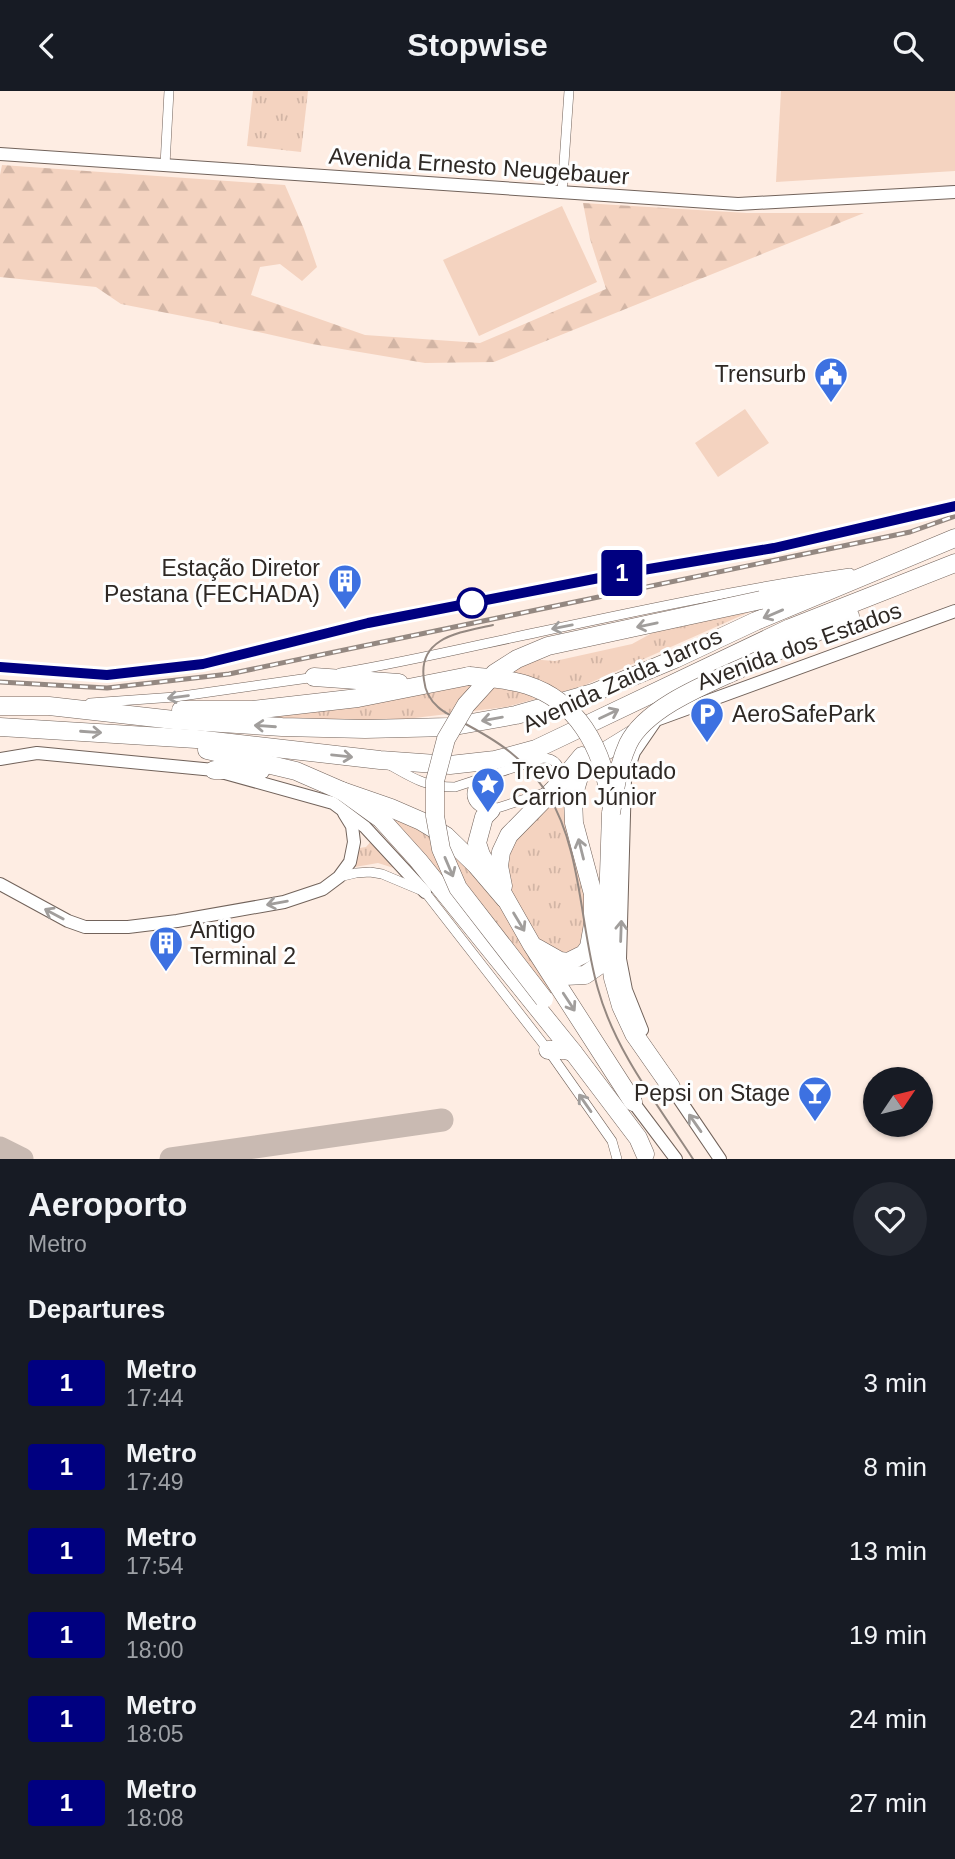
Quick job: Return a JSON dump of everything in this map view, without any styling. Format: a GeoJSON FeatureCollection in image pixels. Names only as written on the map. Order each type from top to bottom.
{"type":"FeatureCollection","features":[{"type":"Feature","properties":{"kind":"highway"},"geometry":{"type":"LineString","coordinates":[[632,1102],[590,1057],[458,888],[442,849],[435,816],[435,781],[446,739],[466,705],[495,673],[517,659],[548,646],[785,594],[952,539]]}},
{"type":"Feature","properties":{"kind":"highway","name":"Avenida Zaida Jarros"},"geometry":{"type":"LineString","coordinates":[[0,706],[49,706],[174,720],[282,727],[449,727],[516,715],[593,693],[952,539]]}},
{"type":"Feature","properties":{"kind":"highway"},"geometry":{"type":"LineString","coordinates":[[611,813],[619,770],[628,744],[648,718],[670,703],[950,565]]}},
{"type":"Feature","properties":{"kind":"highway","name":"Avenida Zaida Jarros"},"geometry":{"type":"LineString","coordinates":[[0,727],[196,739],[380,760],[450,765],[495,759],[536,749],[789,628],[950,565]]}},
{"type":"Feature","properties":{"kind":"highway"},"geometry":{"type":"LineString","coordinates":[[49,706],[253,711],[358,698],[469,676],[505,679],[539,689],[572,713],[582,724],[601,758],[611,813],[607,936],[613,978],[621,1006],[634,1034],[671,1087]]}},
{"type":"Feature","properties":{"kind":"highway"},"geometry":{"type":"LineString","coordinates":[[314,677],[423,685]]}},
{"type":"Feature","properties":{"kind":"highway"},"geometry":{"type":"LineString","coordinates":[[505,899],[499,866],[501,852],[509,835],[556,787],[584,753],[621,731],[656,720]]}},
{"type":"Feature","properties":{"kind":"highway"},"geometry":{"type":"LineString","coordinates":[[532,945],[559,961],[568,962],[584,954],[589,947],[593,924],[593,894],[574,823],[573,797],[579,777],[591,760],[656,720]]}},
{"type":"Feature","properties":{"kind":"highway"},"geometry":{"type":"LineString","coordinates":[[152,736],[296,771],[337,797],[381,819],[418,860],[573,1052],[612,1104],[627,1137],[642,1158]]}},
{"type":"Feature","properties":{"kind":"highway"},"geometry":{"type":"LineString","coordinates":[[214,769],[296,771]]}},
{"type":"Feature","properties":{"kind":"highway"},"geometry":{"type":"LineString","coordinates":[[337,797],[391,808],[446,836],[505,899]]}},
{"type":"Feature","properties":{"kind":"highway"},"geometry":{"type":"LineString","coordinates":[[491,810],[484,817],[477,843],[481,855],[532,945],[632,1102]]}},
{"type":"Feature","properties":{"kind":"highway"},"geometry":{"type":"LineString","coordinates":[[532,945],[558,974],[572,977],[585,975],[598,966],[607,936]]}},
{"type":"Feature","properties":{"kind":"highway"},"geometry":{"type":"LineString","coordinates":[[548,1051],[573,1052]]}},
{"type":"Feature","properties":{"kind":"street"},"geometry":{"type":"LineString","coordinates":[[165,165],[169,91]]}},
{"type":"Feature","properties":{"kind":"street"},"geometry":{"type":"LineString","coordinates":[[562,192],[569,91]]}},
{"type":"Feature","properties":{"kind":"street","name":"Avenida Ernesto Neugebauer"},"geometry":{"type":"LineString","coordinates":[[0,154],[738,204],[955,192]]}},
{"type":"Feature","properties":{"kind":"street"},"geometry":{"type":"LineString","coordinates":[[49,706],[175,697],[314,677],[410,661],[537,632],[779,583],[850,573]]}},
{"type":"Feature","properties":{"kind":"street","name":"Avenida dos Estados"},"geometry":{"type":"LineString","coordinates":[[656,720],[955,611]]}},
{"type":"Feature","properties":{"kind":"street"},"geometry":{"type":"LineString","coordinates":[[656,720],[634,752],[625,779],[620,959],[626,991],[637,1020],[671,1087],[720,1159]]}},
{"type":"Feature","properties":{"kind":"street"},"geometry":{"type":"LineString","coordinates":[[0,759],[37,753],[214,769],[337,797],[425,892],[548,1051],[612,1141],[617,1159]]}},
{"type":"Feature","properties":{"kind":"street"},"geometry":{"type":"LineString","coordinates":[[380,760],[423,783],[440,787],[455,787],[543,758],[552,760],[561,771],[556,787],[491,810],[476,805],[472,796],[473,786],[480,779]]}},
{"type":"Feature","properties":{"kind":"street"},"geometry":{"type":"LineString","coordinates":[[0,884],[68,921],[85,927],[108,928],[177,921],[284,902],[323,889],[339,877],[349,862],[354,834],[337,797]]}},
{"type":"Feature","properties":{"kind":"street"},"geometry":{"type":"LineString","coordinates":[[339,877],[356,873],[382,874],[425,892]]}},
{"type":"Feature","properties":{"kind":"street"},"geometry":{"type":"LineString","coordinates":[[632,1102],[640,1126],[642,1158]]}},
{"type":"Feature","properties":{"kind":"street"},"geometry":{"type":"LineString","coordinates":[[632,1102],[676,1159]]}},
{"type":"Feature","properties":{"kind":"green space"},"geometry":{"type":"Polygon","coordinates":[[[253,91],[308,91],[301,152],[247,146],[253,91]]]}},
{"type":"Feature","properties":{"kind":"green space"},"geometry":{"type":"Polygon","coordinates":[[[781,91],[955,91],[955,171],[776,182],[781,91]]]}},
{"type":"Feature","properties":{"kind":"green space"},"geometry":{"type":"Polygon","coordinates":[[[2,165],[285,185],[317,267],[302,281],[280,264],[260,267],[251,295],[365,335],[480,343],[606,289],[590,239],[583,203],[747,213],[864,213],[494,362],[425,363],[312,344],[121,304],[96,287],[0,277],[2,165]]]}},
{"type":"Feature","properties":{"kind":"green space"},"geometry":{"type":"Polygon","coordinates":[[[562,206],[597,282],[479,336],[443,260],[562,206]]]}},
{"type":"Feature","properties":{"kind":"green space"},"geometry":{"type":"Polygon","coordinates":[[[745,409],[769,443],[718,477],[695,443],[745,409]]]}},
{"type":"Feature","properties":{"kind":"green space"},"geometry":{"type":"Polygon","coordinates":[[[763,606],[583,686],[506,707],[381,722],[235,717],[356,704],[529,659],[555,661],[632,644],[663,627],[763,606]]]}},
{"type":"Feature","properties":{"kind":"green space"},"geometry":{"type":"Polygon","coordinates":[[[587,757],[568,796],[588,889],[586,939],[573,954],[559,956],[534,940],[506,885],[509,841],[587,757]]]}},
{"type":"Feature","properties":{"kind":"green space"},"geometry":{"type":"Polygon","coordinates":[[[374,808],[419,826],[486,882],[554,990],[542,1001],[374,808]]]}},
{"type":"Feature","properties":{"kind":"green space"},"geometry":{"type":"Polygon","coordinates":[[[374,838],[403,871],[378,863],[355,867],[359,848],[366,847],[374,838]]]}},
{"type":"Feature","properties":{"kind":"taxiway"},"geometry":{"type":"LineString","coordinates":[[171,1159],[442,1120]]}},
{"type":"Feature","properties":{"kind":"taxiway"},"geometry":{"type":"LineString","coordinates":[[0,1148],[22,1159]]}},
{"type":"Feature","properties":{"kind":"tram line"},"geometry":{"type":"LineString","coordinates":[[493,625],[456,634],[435,645],[424,665],[427,691],[440,709],[492,739],[516,757],[548,795],[568,840],[592,965],[606,1012],[626,1056],[693,1159]]}},
{"type":"Feature","properties":{"kind":"railway"},"geometry":{"type":"LineString","coordinates":[[0,667],[107,675],[203,664],[368,623],[625,573],[774,548],[955,506]]}},
{"type":"Feature","properties":{"kind":"railway"},"geometry":{"type":"LineString","coordinates":[[0,682],[107,688],[229,674],[910,532],[955,516]]}},
{"type":"Feature","properties":{"kind":"metro line","name":"1"},"geometry":{"type":"LineString","coordinates":[[0,667],[107,675],[203,664],[368,623],[625,573],[774,548],[955,506]]}},
{"type":"Feature","properties":{"kind":"place","name":"Trensurb"},"geometry":{"type":"Point","coordinates":[831,404]}},
{"type":"Feature","properties":{"kind":"place","name":"Estação Diretor Pestana (FECHADA)"},"geometry":{"type":"Point","coordinates":[345,611]}},
{"type":"Feature","properties":{"kind":"place","name":"AeroSafePark"},"geometry":{"type":"Point","coordinates":[707,744]}},
{"type":"Feature","properties":{"kind":"place","name":"Trevo Deputado Carrion Júnior"},"geometry":{"type":"Point","coordinates":[488,814]}},
{"type":"Feature","properties":{"kind":"place","name":"Antigo Terminal 2"},"geometry":{"type":"Point","coordinates":[166,973]}},
{"type":"Feature","properties":{"kind":"place","name":"Pepsi on Stage"},"geometry":{"type":"Point","coordinates":[815,1123]}}]}
